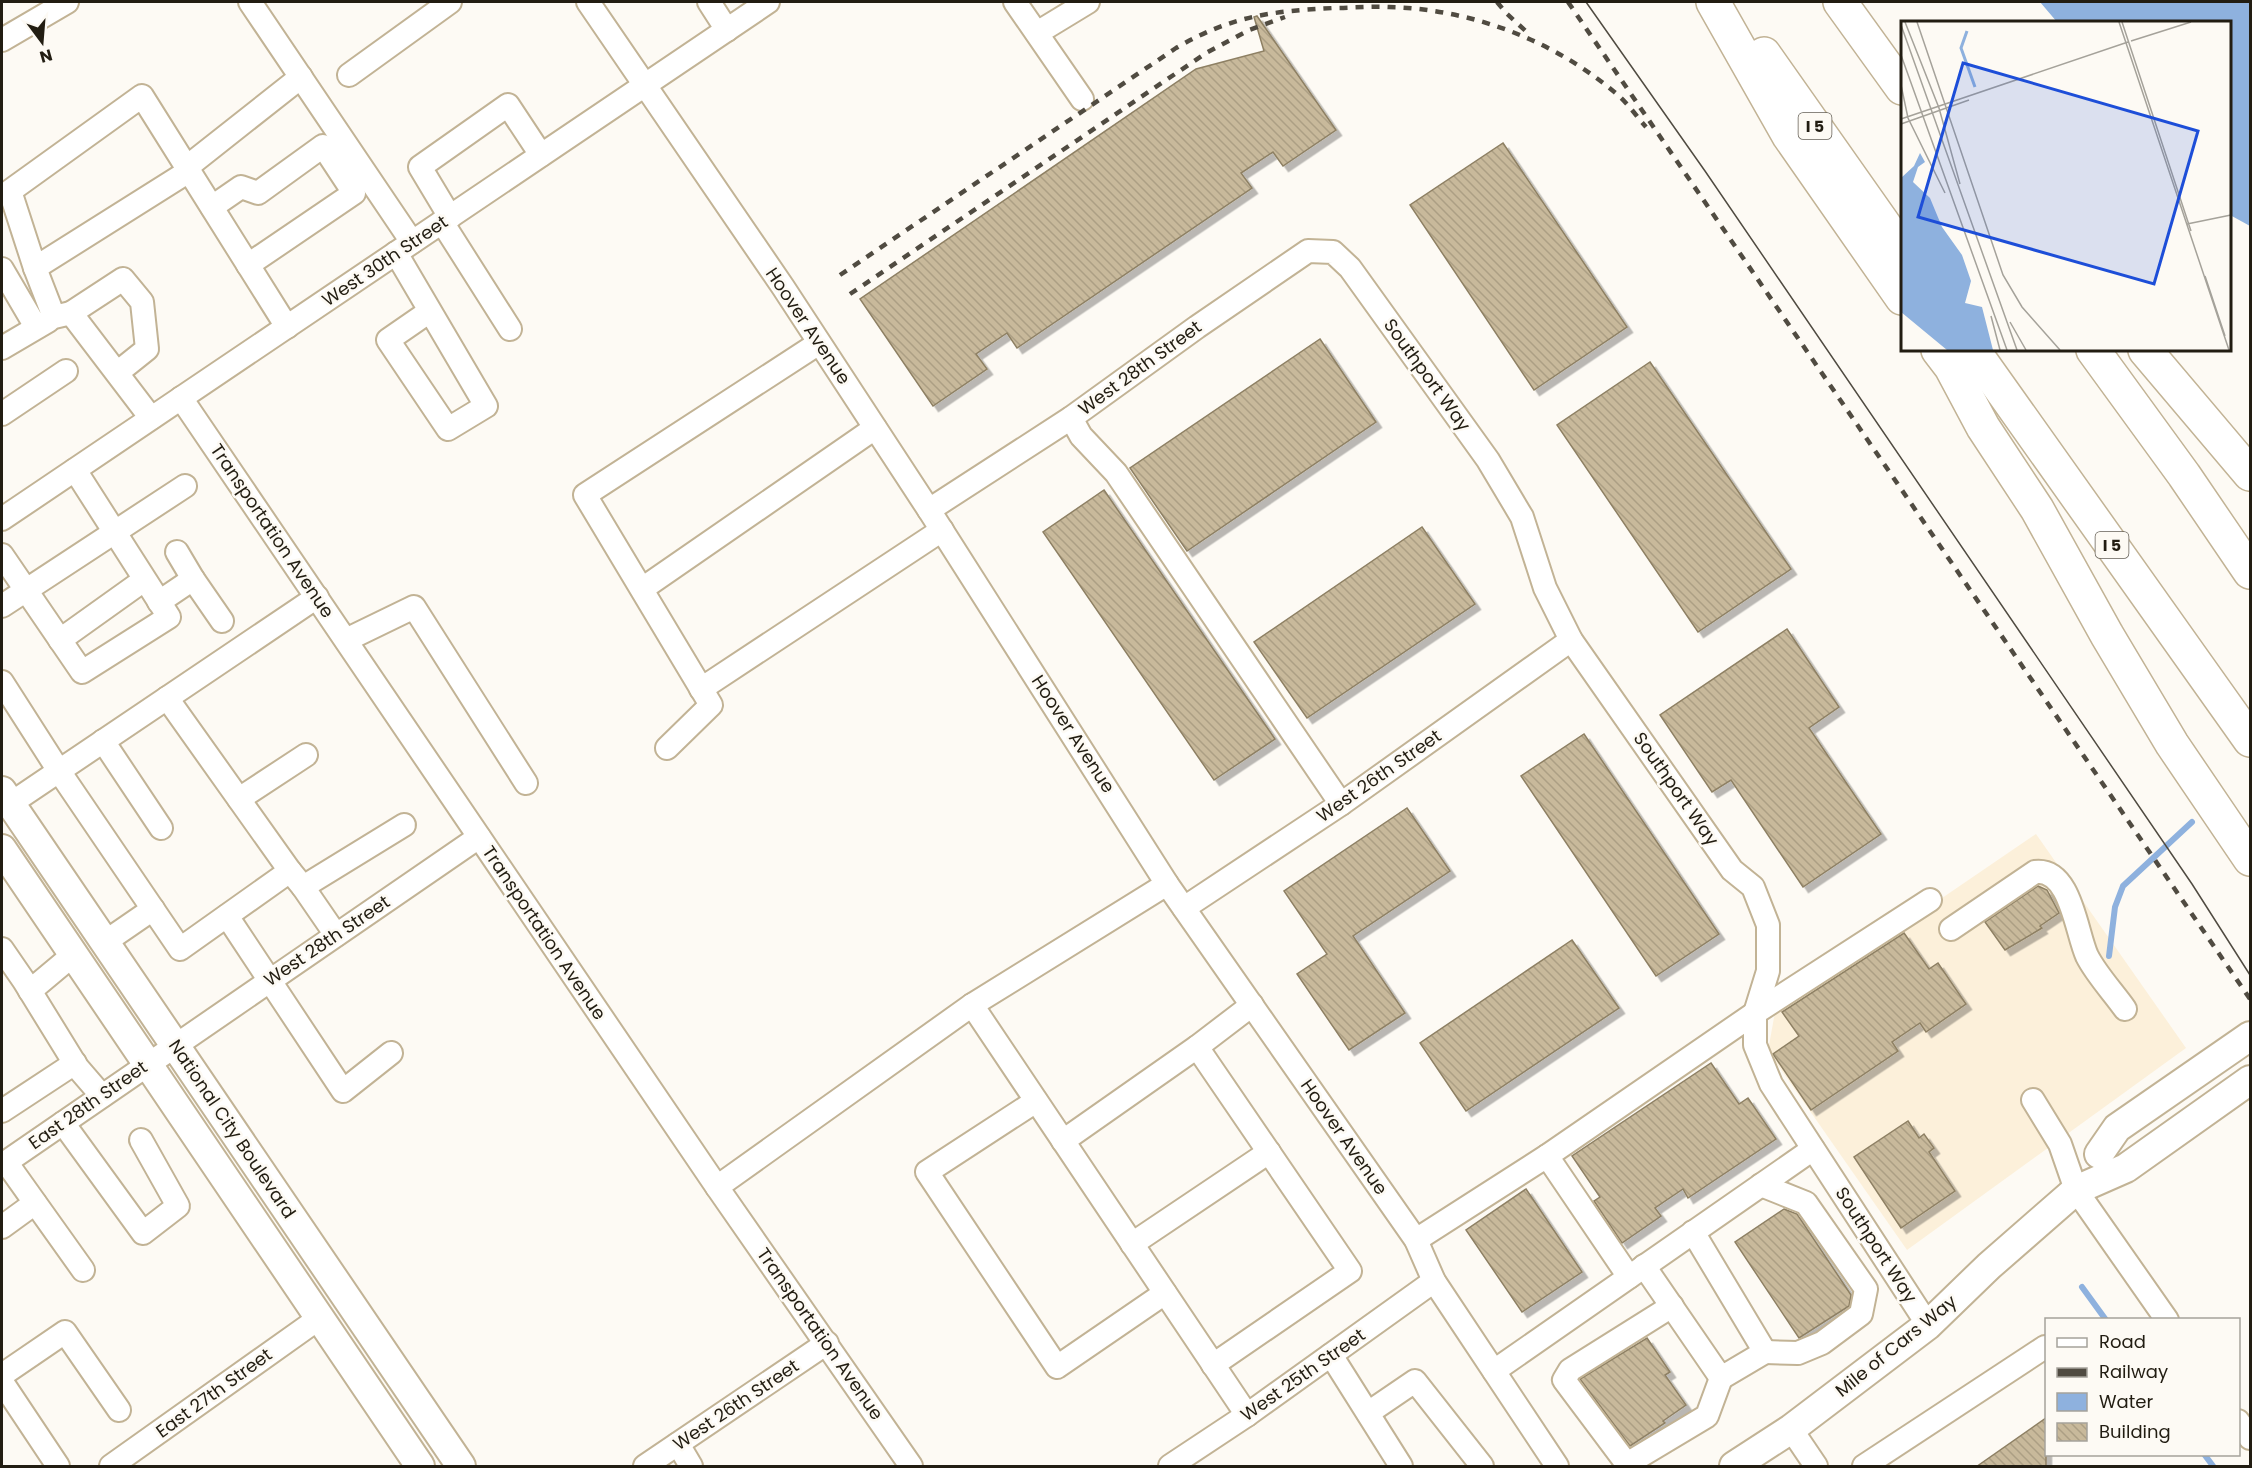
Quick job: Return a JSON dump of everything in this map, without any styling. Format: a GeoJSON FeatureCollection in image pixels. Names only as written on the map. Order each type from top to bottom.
{"type":"FeatureCollection","features":[{"type":"Feature","properties":{"kind":"highway"},"geometry":{"type":"LineString","coordinates":[[1713,2],[1789,136],[1901,297]]}},
{"type":"Feature","properties":{"kind":"highway","name":"I 5"},"geometry":{"type":"LineString","coordinates":[[1727,2],[1901,249]]}},
{"type":"Feature","properties":{"kind":"highway"},"geometry":{"type":"LineString","coordinates":[[1847,11],[1901,74]]}},
{"type":"Feature","properties":{"kind":"highway"},"geometry":{"type":"LineString","coordinates":[[1847,11],[1901,87]]}},
{"type":"Feature","properties":{"kind":"highway"},"geometry":{"type":"LineString","coordinates":[[1939,351],[1951,368],[1983,427],[2037,509],[2107,635],[2172,744],[2250,860]]}},
{"type":"Feature","properties":{"kind":"highway","name":"I 5"},"geometry":{"type":"LineString","coordinates":[[1974,351],[2250,740]]}},
{"type":"Feature","properties":{"kind":"highway"},"geometry":{"type":"LineString","coordinates":[[2094,351],[2184,475],[2250,572]]}},
{"type":"Feature","properties":{"kind":"highway"},"geometry":{"type":"LineString","coordinates":[[2146,351],[2250,474]]}},
{"type":"Feature","properties":{"kind":"main road","name":"National City Boulevard"},"geometry":{"type":"LineString","coordinates":[[6,798],[461,1467]]}},
{"type":"Feature","properties":{"kind":"main road","name":"National City Boulevard"},"geometry":{"type":"LineString","coordinates":[[2,849],[420,1467]]}},
{"type":"Feature","properties":{"kind":"main road","name":"Mile of Cars Way"},"geometry":{"type":"LineString","coordinates":[[2100,1154],[2117,1128],[2250,1036]]}},
{"type":"Feature","properties":{"kind":"main road","name":"Mile of Cars Way"},"geometry":{"type":"LineString","coordinates":[[1734,1467],[1791,1429],[1928,1325],[1989,1266],[2076,1190],[2126,1168],[2250,1080]]}},
{"type":"Feature","properties":{"kind":"street"},"geometry":{"type":"LineString","coordinates":[[2,40],[67,2]]}},
{"type":"Feature","properties":{"kind":"street"},"geometry":{"type":"LineString","coordinates":[[250,2],[301,77],[404,248],[430,311],[486,406],[447,429],[388,340],[430,311]]}},
{"type":"Feature","properties":{"kind":"street"},"geometry":{"type":"LineString","coordinates":[[349,75],[450,2]]}},
{"type":"Feature","properties":{"kind":"street","name":"Hoover Avenue"},"geometry":{"type":"LineString","coordinates":[[588,2],[929,510],[1167,884],[1416,1240],[1434,1281],[1557,1467]]}},
{"type":"Feature","properties":{"kind":"street"},"geometry":{"type":"LineString","coordinates":[[709,2],[727,30]]}},
{"type":"Feature","properties":{"kind":"street","name":"West 30th Street"},"geometry":{"type":"LineString","coordinates":[[3,516],[75,470],[768,2]]}},
{"type":"Feature","properties":{"kind":"street"},"geometry":{"type":"LineString","coordinates":[[1015,2],[1082,99]]}},
{"type":"Feature","properties":{"kind":"street"},"geometry":{"type":"LineString","coordinates":[[1037,33],[1088,2]]}},
{"type":"Feature","properties":{"kind":"street"},"geometry":{"type":"LineString","coordinates":[[35,268],[188,169],[301,77]]}},
{"type":"Feature","properties":{"kind":"street"},"geometry":{"type":"LineString","coordinates":[[54,319],[10,191],[142,96],[287,327]]}},
{"type":"Feature","properties":{"kind":"street"},"geometry":{"type":"LineString","coordinates":[[510,329],[446,219],[420,167],[508,105],[541,155]]}},
{"type":"Feature","properties":{"kind":"street"},"geometry":{"type":"LineString","coordinates":[[212,207],[241,187],[258,193],[323,146],[354,193],[248,265]]}},
{"type":"Feature","properties":{"kind":"street","name":"West 28th Street"},"geometry":{"type":"LineString","coordinates":[[929,510],[1071,418],[1197,327],[1308,251],[1334,252],[1350,268]]}},
{"type":"Feature","properties":{"kind":"street","name":"Southport Way"},"geometry":{"type":"LineString","coordinates":[[1350,268],[1488,460],[1517,507],[1545,588],[1572,640],[1732,870],[1753,887],[1768,925],[1768,971],[1755,1013],[1755,1045],[1771,1084],[1928,1325]]}},
{"type":"Feature","properties":{"kind":"street"},"geometry":{"type":"LineString","coordinates":[[2,269],[54,319],[117,373],[151,418]]}},
{"type":"Feature","properties":{"kind":"street"},"geometry":{"type":"LineString","coordinates":[[2,348],[123,279],[142,302],[147,349],[117,373]]}},
{"type":"Feature","properties":{"kind":"street"},"geometry":{"type":"LineString","coordinates":[[667,748],[711,705],[585,495],[819,343]]}},
{"type":"Feature","properties":{"kind":"street"},"geometry":{"type":"LineString","coordinates":[[2,414],[66,371]]}},
{"type":"Feature","properties":{"kind":"street","name":"Transportation Avenue"},"geometry":{"type":"LineString","coordinates":[[181,398],[717,1187],[911,1467]]}},
{"type":"Feature","properties":{"kind":"street"},"geometry":{"type":"LineString","coordinates":[[1071,418],[1081,436],[1116,472],[1341,804]]}},
{"type":"Feature","properties":{"kind":"street"},"geometry":{"type":"LineString","coordinates":[[642,589],[875,428]]}},
{"type":"Feature","properties":{"kind":"street"},"geometry":{"type":"LineString","coordinates":[[2,555],[82,672],[169,617],[75,470]]}},
{"type":"Feature","properties":{"kind":"street"},"geometry":{"type":"LineString","coordinates":[[2,606],[185,486]]}},
{"type":"Feature","properties":{"kind":"street"},"geometry":{"type":"LineString","coordinates":[[701,689],[942,530]]}},
{"type":"Feature","properties":{"kind":"street"},"geometry":{"type":"LineString","coordinates":[[177,552],[222,621]]}},
{"type":"Feature","properties":{"kind":"street"},"geometry":{"type":"LineString","coordinates":[[159,603],[193,579]]}},
{"type":"Feature","properties":{"kind":"street"},"geometry":{"type":"LineString","coordinates":[[60,640],[144,580]]}},
{"type":"Feature","properties":{"kind":"street"},"geometry":{"type":"LineString","coordinates":[[6,798],[59,771],[317,597]]}},
{"type":"Feature","properties":{"kind":"street"},"geometry":{"type":"LineString","coordinates":[[346,640],[414,607],[526,783]]}},
{"type":"Feature","properties":{"kind":"street","name":"West 26th Street"},"geometry":{"type":"LineString","coordinates":[[1184,908],[1341,804],[1572,640]]}},
{"type":"Feature","properties":{"kind":"street"},"geometry":{"type":"LineString","coordinates":[[2,682],[59,771],[180,949],[227,916],[404,825]]}},
{"type":"Feature","properties":{"kind":"street"},"geometry":{"type":"LineString","coordinates":[[167,698],[336,935]]}},
{"type":"Feature","properties":{"kind":"street"},"geometry":{"type":"LineString","coordinates":[[103,741],[161,828]]}},
{"type":"Feature","properties":{"kind":"street"},"geometry":{"type":"LineString","coordinates":[[239,799],[306,755]]}},
{"type":"Feature","properties":{"kind":"street","name":"West 28th Street"},"geometry":{"type":"LineString","coordinates":[[175,1045],[479,837]]}},
{"type":"Feature","properties":{"kind":"street"},"geometry":{"type":"LineString","coordinates":[[1951,929],[2035,872],[2044,871],[2052,874],[2070,900],[2088,957],[2125,1009]]}},
{"type":"Feature","properties":{"kind":"street"},"geometry":{"type":"LineString","coordinates":[[717,1187],[972,1005],[1167,884]]}},
{"type":"Feature","properties":{"kind":"street"},"geometry":{"type":"LineString","coordinates":[[1416,1240],[1547,1156],[1755,1013],[1930,900]]}},
{"type":"Feature","properties":{"kind":"street"},"geometry":{"type":"LineString","coordinates":[[105,942],[153,909]]}},
{"type":"Feature","properties":{"kind":"street"},"geometry":{"type":"LineString","coordinates":[[227,916],[268,981],[343,1090],[391,1053]]}},
{"type":"Feature","properties":{"kind":"street"},"geometry":{"type":"LineString","coordinates":[[2,950],[75,1063],[102,1096]]}},
{"type":"Feature","properties":{"kind":"street"},"geometry":{"type":"LineString","coordinates":[[30,991],[73,955]]}},
{"type":"Feature","properties":{"kind":"street"},"geometry":{"type":"LineString","coordinates":[[972,1005],[1247,1415]]}},
{"type":"Feature","properties":{"kind":"street"},"geometry":{"type":"LineString","coordinates":[[1063,1141],[1197,1047],[1252,1005]]}},
{"type":"Feature","properties":{"kind":"street","name":"East 28th Street"},"geometry":{"type":"LineString","coordinates":[[3,1165],[175,1045]]}},
{"type":"Feature","properties":{"kind":"street"},"geometry":{"type":"LineString","coordinates":[[1197,1047],[1350,1271],[1214,1365]]}},
{"type":"Feature","properties":{"kind":"street"},"geometry":{"type":"LineString","coordinates":[[2,1111],[75,1063]]}},
{"type":"Feature","properties":{"kind":"street"},"geometry":{"type":"LineString","coordinates":[[2032,1100],[2060,1144],[2076,1190],[2166,1318]]}},
{"type":"Feature","properties":{"kind":"street"},"geometry":{"type":"LineString","coordinates":[[1036,1101],[927,1172],[1057,1367],[1165,1293]]}},
{"type":"Feature","properties":{"kind":"street"},"geometry":{"type":"LineString","coordinates":[[63,1123],[143,1233],[178,1206],[141,1140]]}},
{"type":"Feature","properties":{"kind":"street"},"geometry":{"type":"LineString","coordinates":[[1494,1371],[1813,1149]]}},
{"type":"Feature","properties":{"kind":"street"},"geometry":{"type":"LineString","coordinates":[[1132,1244],[1269,1152]]}},
{"type":"Feature","properties":{"kind":"street","name":"Mile of Cars Way"},"geometry":{"type":"LineString","coordinates":[[2076,1190],[2100,1154]]}},
{"type":"Feature","properties":{"kind":"street"},"geometry":{"type":"LineString","coordinates":[[1547,1156],[1636,1271],[1672,1306],[1722,1378]]}},
{"type":"Feature","properties":{"kind":"street"},"geometry":{"type":"LineString","coordinates":[[3,1165],[35,1203],[83,1270]]}},
{"type":"Feature","properties":{"kind":"street"},"geometry":{"type":"LineString","coordinates":[[1672,1306],[1570,1370],[1564,1380],[1627,1464],[1707,1416],[1722,1378],[1765,1352],[1798,1353],[1822,1343],[1861,1314],[1866,1289],[1806,1203],[1761,1185]]}},
{"type":"Feature","properties":{"kind":"street"},"geometry":{"type":"LineString","coordinates":[[2,1227],[35,1203]]}},
{"type":"Feature","properties":{"kind":"street"},"geometry":{"type":"LineString","coordinates":[[1693,1232],[1765,1352]]}},
{"type":"Feature","properties":{"kind":"street","name":"West 25th Street"},"geometry":{"type":"LineString","coordinates":[[1170,1467],[1247,1415],[1434,1281]]}},
{"type":"Feature","properties":{"kind":"street","name":"East 27th Street"},"geometry":{"type":"LineString","coordinates":[[111,1467],[318,1319]]}},
{"type":"Feature","properties":{"kind":"street"},"geometry":{"type":"LineString","coordinates":[[2,1375],[65,1332],[119,1410]]}},
{"type":"Feature","properties":{"kind":"street","name":"West 26th Street"},"geometry":{"type":"LineString","coordinates":[[645,1467],[827,1343]]}},
{"type":"Feature","properties":{"kind":"street"},"geometry":{"type":"LineString","coordinates":[[1864,1467],[2045,1347]]}},
{"type":"Feature","properties":{"kind":"street"},"geometry":{"type":"LineString","coordinates":[[1331,1355],[1401,1467]]}},
{"type":"Feature","properties":{"kind":"street"},"geometry":{"type":"LineString","coordinates":[[1368,1413],[1415,1381],[1482,1467]]}},
{"type":"Feature","properties":{"kind":"street"},"geometry":{"type":"LineString","coordinates":[[2,1382],[58,1467]]}},
{"type":"Feature","properties":{"kind":"street"},"geometry":{"type":"LineString","coordinates":[[2240,1424],[2250,1438]]}},
{"type":"Feature","properties":{"kind":"street"},"geometry":{"type":"LineString","coordinates":[[1791,1429],[1816,1467]]}},
{"type":"Feature","properties":{"kind":"street"},"geometry":{"type":"LineString","coordinates":[[678,1444],[691,1467]]}},
{"type":"Feature","properties":{"kind":"shaded area"},"geometry":{"type":"Polygon","coordinates":[[[2036,834],[2186,1048],[1907,1250],[1768,1051],[1775,1012],[2036,834]]]}},
{"type":"Feature","properties":{"kind":"water"},"geometry":{"type":"Polygon","coordinates":[[[2040,2],[2250,2],[2250,226],[2231,216],[2231,21],[2056,21],[2040,2]]]}},
{"type":"Feature","properties":{"kind":"building"},"geometry":{"type":"Polygon","coordinates":[[[1257,16],[1336,130],[1283,166],[1273,152],[1241,173],[1252,188],[1017,348],[1007,333],[976,354],[987,369],[933,406],[860,299],[1196,69],[1264,51],[1254,17],[1257,16]]]}},
{"type":"Feature","properties":{"kind":"building"},"geometry":{"type":"Polygon","coordinates":[[[1503,143],[1627,327],[1534,390],[1410,205],[1503,143]]]}},
{"type":"Feature","properties":{"kind":"building"},"geometry":{"type":"Polygon","coordinates":[[[1320,339],[1376,422],[1187,551],[1130,468],[1320,339]]]}},
{"type":"Feature","properties":{"kind":"building"},"geometry":{"type":"Polygon","coordinates":[[[1650,362],[1791,569],[1698,632],[1557,425],[1650,362]]]}},
{"type":"Feature","properties":{"kind":"building"},"geometry":{"type":"Polygon","coordinates":[[[1104,490],[1275,739],[1214,780],[1043,532],[1104,490]]]}},
{"type":"Feature","properties":{"kind":"building"},"geometry":{"type":"Polygon","coordinates":[[[1422,527],[1475,604],[1307,718],[1254,642],[1422,527]]]}},
{"type":"Feature","properties":{"kind":"building"},"geometry":{"type":"Polygon","coordinates":[[[1787,629],[1839,707],[1809,728],[1881,834],[1803,887],[1731,780],[1712,792],[1660,715],[1787,629]]]}},
{"type":"Feature","properties":{"kind":"building"},"geometry":{"type":"Polygon","coordinates":[[[1584,734],[1719,934],[1656,976],[1521,776],[1584,734]]]}},
{"type":"Feature","properties":{"kind":"building"},"geometry":{"type":"Polygon","coordinates":[[[1407,808],[1450,871],[1353,936],[1405,1013],[1349,1050],[1297,974],[1327,954],[1284,891],[1407,808]]]}},
{"type":"Feature","properties":{"kind":"building"},"geometry":{"type":"Polygon","coordinates":[[[2038,886],[2047,890],[2059,913],[2040,926],[2042,928],[2005,950],[1985,922],[2038,886]]]}},
{"type":"Feature","properties":{"kind":"building"},"geometry":{"type":"Polygon","coordinates":[[[1904,933],[1929,969],[1938,963],[1966,1004],[1926,1032],[1920,1023],[1892,1042],[1898,1051],[1811,1110],[1773,1054],[1799,1036],[1782,1012],[1904,933]]]}},
{"type":"Feature","properties":{"kind":"building"},"geometry":{"type":"Polygon","coordinates":[[[1572,940],[1619,1008],[1466,1111],[1420,1043],[1572,940]]]}},
{"type":"Feature","properties":{"kind":"building"},"geometry":{"type":"Polygon","coordinates":[[[1711,1063],[1739,1104],[1748,1098],[1776,1139],[1688,1198],[1683,1189],[1655,1208],[1661,1216],[1622,1243],[1594,1201],[1600,1197],[1572,1156],[1711,1063]]]}},
{"type":"Feature","properties":{"kind":"building"},"geometry":{"type":"Polygon","coordinates":[[[1908,1121],[1919,1138],[1924,1134],[1934,1148],[1929,1152],[1955,1191],[1901,1228],[1854,1157],[1908,1121]]]}},
{"type":"Feature","properties":{"kind":"building"},"geometry":{"type":"Polygon","coordinates":[[[1526,1189],[1582,1272],[1522,1312],[1466,1230],[1526,1189]]]}},
{"type":"Feature","properties":{"kind":"building"},"geometry":{"type":"Polygon","coordinates":[[[1784,1209],[1797,1214],[1851,1295],[1849,1306],[1799,1338],[1735,1242],[1784,1209]]]}},
{"type":"Feature","properties":{"kind":"building"},"geometry":{"type":"Polygon","coordinates":[[[1647,1338],[1670,1372],[1665,1375],[1686,1405],[1663,1421],[1665,1423],[1630,1446],[1580,1379],[1647,1338]]]}},
{"type":"Feature","properties":{"kind":"building"},"geometry":{"type":"Polygon","coordinates":[[[2045,1419],[2046,1467],[1976,1467],[2045,1419]]]}},
{"type":"Feature","properties":{"kind":"waterway"},"geometry":{"type":"LineString","coordinates":[[2109,956],[2115,907],[2123,886],[2192,822]]}},
{"type":"Feature","properties":{"kind":"waterway"},"geometry":{"type":"LineString","coordinates":[[2082,1287],[2105,1318]]}},
{"type":"Feature","properties":{"kind":"waterway"},"geometry":{"type":"LineString","coordinates":[[2206,1456],[2213,1466]]}},
{"type":"Feature","properties":{"kind":"tram line"},"geometry":{"type":"LineString","coordinates":[[1586,2],[1705,171],[2192,884],[2250,975]]}},
{"type":"Feature","properties":{"kind":"railway"},"geometry":{"type":"LineString","coordinates":[[1497,2],[1529,34]]}},
{"type":"Feature","properties":{"kind":"railway"},"geometry":{"type":"LineString","coordinates":[[1568,2],[2250,999]]}},
{"type":"Feature","properties":{"kind":"railway"},"geometry":{"type":"LineString","coordinates":[[840,275],[1176,48],[1215,29],[1252,17],[1291,11],[1389,7],[1420,9],[1482,22],[1540,44],[1568,59],[1619,96],[1646,127]]}},
{"type":"Feature","properties":{"kind":"railway"},"geometry":{"type":"LineString","coordinates":[[850,294],[1206,53],[1249,30],[1285,17]]}}]}
